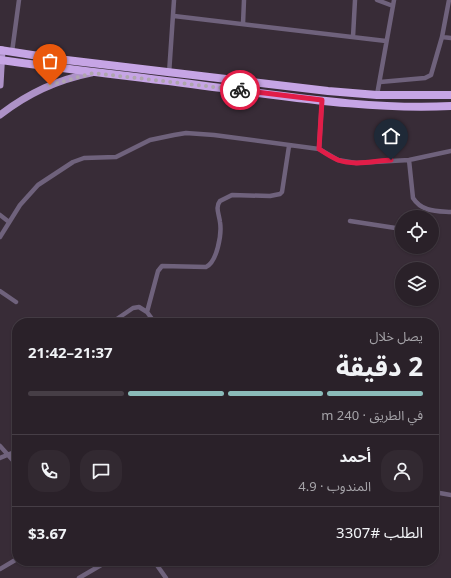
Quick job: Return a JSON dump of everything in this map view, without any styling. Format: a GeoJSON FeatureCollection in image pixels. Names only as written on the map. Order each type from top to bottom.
{"type":"FeatureCollection","features":[{"type":"Feature","properties":{"kind":"highway"},"geometry":{"type":"LineString","coordinates":[[1,50],[58,59],[169,71],[282,86],[377,95],[451,95]]}},
{"type":"Feature","properties":{"kind":"highway"},"geometry":{"type":"LineString","coordinates":[[0,60],[93,73],[322,100],[394,105],[451,106]]}},
{"type":"Feature","properties":{"kind":"main road"},"geometry":{"type":"LineString","coordinates":[[0,84],[1,50]]}},
{"type":"Feature","properties":{"kind":"main road"},"geometry":{"type":"LineString","coordinates":[[0,115],[21,99],[35,92],[61,81],[93,73]]}},
{"type":"Feature","properties":{"kind":"street"},"geometry":{"type":"LineString","coordinates":[[12,52],[19,0]]}},
{"type":"Feature","properties":{"kind":"street"},"geometry":{"type":"LineString","coordinates":[[168,81],[174,0]]}},
{"type":"Feature","properties":{"kind":"street"},"geometry":{"type":"LineString","coordinates":[[243,24],[244,0]]}},
{"type":"Feature","properties":{"kind":"street"},"geometry":{"type":"LineString","coordinates":[[352,37],[355,0]]}},
{"type":"Feature","properties":{"kind":"street"},"geometry":{"type":"LineString","coordinates":[[377,0],[392,6]]}},
{"type":"Feature","properties":{"kind":"street"},"geometry":{"type":"LineString","coordinates":[[377,95],[394,0]]}},
{"type":"Feature","properties":{"kind":"street"},"geometry":{"type":"LineString","coordinates":[[380,82],[429,78],[433,70],[442,37],[450,0]]}},
{"type":"Feature","properties":{"kind":"street"},"geometry":{"type":"LineString","coordinates":[[174,16],[386,41]]}},
{"type":"Feature","properties":{"kind":"street"},"geometry":{"type":"LineString","coordinates":[[442,37],[451,38]]}},
{"type":"Feature","properties":{"kind":"street"},"geometry":{"type":"LineString","coordinates":[[319,149],[322,100]]}},
{"type":"Feature","properties":{"kind":"street"},"geometry":{"type":"LineString","coordinates":[[0,237],[20,205],[38,185],[78,159],[116,157],[150,140],[186,133],[214,135],[319,149],[338,160],[346,162],[409,160],[451,150]]}},
{"type":"Feature","properties":{"kind":"street"},"geometry":{"type":"LineString","coordinates":[[147,312],[158,271],[162,266],[206,267],[211,265],[215,258],[220,229],[217,207],[220,201],[232,195],[270,196],[280,194],[282,192],[289,146]]}},
{"type":"Feature","properties":{"kind":"street"},"geometry":{"type":"LineString","coordinates":[[409,160],[413,198],[419,206],[426,210]]}},
{"type":"Feature","properties":{"kind":"street"},"geometry":{"type":"LineString","coordinates":[[439,213],[451,212]]}},
{"type":"Feature","properties":{"kind":"street"},"geometry":{"type":"LineString","coordinates":[[0,215],[9,222]]}},
{"type":"Feature","properties":{"kind":"street"},"geometry":{"type":"LineString","coordinates":[[350,221],[395,228]]}},
{"type":"Feature","properties":{"kind":"street"},"geometry":{"type":"LineString","coordinates":[[0,291],[16,302]]}},
{"type":"Feature","properties":{"kind":"street"},"geometry":{"type":"LineString","coordinates":[[118,318],[133,308],[139,307],[147,312],[151,318]]}},
{"type":"Feature","properties":{"kind":"street"},"geometry":{"type":"LineString","coordinates":[[0,446],[12,459]]}},
{"type":"Feature","properties":{"kind":"street"},"geometry":{"type":"LineString","coordinates":[[0,458],[12,453]]}},
{"type":"Feature","properties":{"kind":"street"},"geometry":{"type":"LineString","coordinates":[[439,493],[451,495]]}},
{"type":"Feature","properties":{"kind":"street"},"geometry":{"type":"LineString","coordinates":[[0,569],[12,562]]}},
{"type":"Feature","properties":{"kind":"street"},"geometry":{"type":"LineString","coordinates":[[158,566],[166,578]]}},
{"type":"Feature","properties":{"kind":"street"},"geometry":{"type":"LineString","coordinates":[[79,578],[96,567]]}},
{"type":"Feature","properties":{"kind":"way so far"},"geometry":{"type":"LineString","coordinates":[[50,85],[80,75],[93,73],[240,90]]}},
{"type":"Feature","properties":{"kind":"route"},"geometry":{"type":"LineString","coordinates":[[240,90],[322,100],[319,149],[338,160],[346,162],[356,163],[391,160]]}}]}
